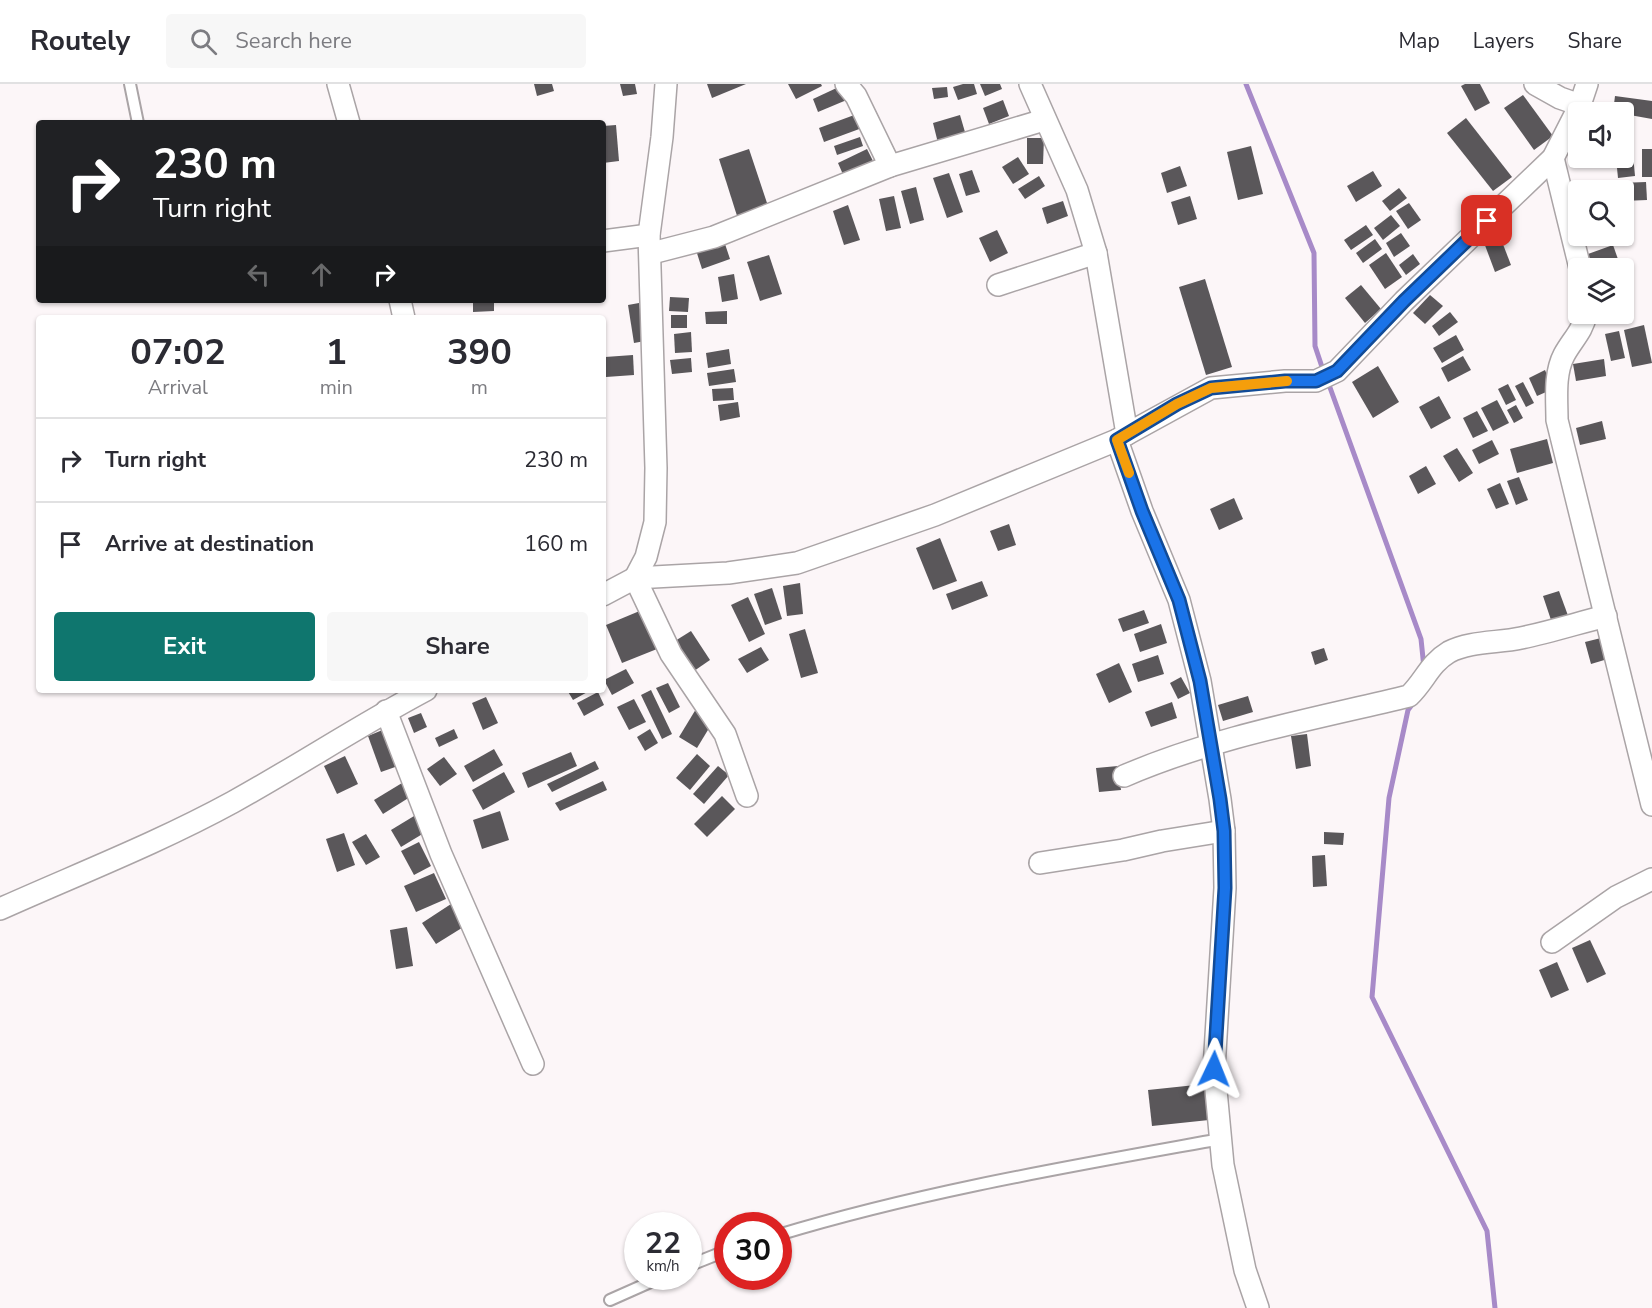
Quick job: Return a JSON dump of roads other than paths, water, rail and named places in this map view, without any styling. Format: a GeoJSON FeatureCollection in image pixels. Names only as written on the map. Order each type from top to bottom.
{"type":"FeatureCollection","features":[{"type":"Feature","properties":{"kind":"street"},"geometry":{"type":"LineString","coordinates":[[338,84],[348,120]]}},
{"type":"Feature","properties":{"kind":"street"},"geometry":{"type":"LineString","coordinates":[[635,578],[646,557],[655,522],[650,244],[666,84]]}},
{"type":"Feature","properties":{"kind":"street"},"geometry":{"type":"LineString","coordinates":[[846,84],[856,96],[890,166]]}},
{"type":"Feature","properties":{"kind":"street"},"geometry":{"type":"LineString","coordinates":[[1030,84],[1077,190],[1096,253],[1122,437],[1142,511],[1179,600],[1200,681],[1224,831],[1225,888],[1214,1069],[1223,1165],[1245,1270],[1258,1308]]}},
{"type":"Feature","properties":{"kind":"street"},"geometry":{"type":"LineString","coordinates":[[1535,84],[1571,102]]}},
{"type":"Feature","properties":{"kind":"street"},"geometry":{"type":"LineString","coordinates":[[1581,102],[1587,84]]}},
{"type":"Feature","properties":{"kind":"street"},"geometry":{"type":"LineString","coordinates":[[606,241],[650,244],[714,237],[890,166],[1044,120]]}},
{"type":"Feature","properties":{"kind":"street"},"geometry":{"type":"LineString","coordinates":[[606,593],[635,578],[728,573],[798,563],[935,515],[1122,437],[1211,388],[1285,381],[1316,381],[1337,371],[1404,301],[1553,158],[1568,129]]}},
{"type":"Feature","properties":{"kind":"street"},"geometry":{"type":"LineString","coordinates":[[1553,158],[1578,258]]}},
{"type":"Feature","properties":{"kind":"street"},"geometry":{"type":"LineString","coordinates":[[998,285],[1096,253]]}},
{"type":"Feature","properties":{"kind":"street"},"geometry":{"type":"LineString","coordinates":[[1582,324],[1576,339],[1564,355],[1557,379],[1557,420],[1649,782],[1652,805]]}},
{"type":"Feature","properties":{"kind":"street"},"geometry":{"type":"LineString","coordinates":[[635,578],[671,654],[725,734],[747,796]]}},
{"type":"Feature","properties":{"kind":"street"},"geometry":{"type":"LineString","coordinates":[[1124,776],[1159,760],[1209,745],[1409,696],[1418,687],[1431,665],[1451,651],[1469,645],[1522,638],[1606,616]]}},
{"type":"Feature","properties":{"kind":"street"},"geometry":{"type":"LineString","coordinates":[[0,909],[175,832],[224,807],[420,693]]}},
{"type":"Feature","properties":{"kind":"street"},"geometry":{"type":"LineString","coordinates":[[386,711],[441,854],[533,1064]]}},
{"type":"Feature","properties":{"kind":"street"},"geometry":{"type":"LineString","coordinates":[[1040,863],[1224,831]]}},
{"type":"Feature","properties":{"kind":"street"},"geometry":{"type":"LineString","coordinates":[[1552,942],[1616,897],[1652,879]]}},
{"type":"Feature","properties":{"kind":"lane"},"geometry":{"type":"LineString","coordinates":[[130,84],[137,120]]}},
{"type":"Feature","properties":{"kind":"lane"},"geometry":{"type":"LineString","coordinates":[[792,1230],[864,1209],[1010,1178],[1221,1139]]}},
{"type":"Feature","properties":{"kind":"lane"},"geometry":{"type":"LineString","coordinates":[[610,1300],[632,1290]]}},
{"type":"Feature","properties":{"kind":"waterway"},"geometry":{"type":"LineString","coordinates":[[1246,84],[1314,253],[1315,346],[1324,373]]}},
{"type":"Feature","properties":{"kind":"waterway"},"geometry":{"type":"LineString","coordinates":[[1328,382],[1421,639],[1424,668]]}},
{"type":"Feature","properties":{"kind":"waterway"},"geometry":{"type":"LineString","coordinates":[[1414,702],[1408,710],[1389,798],[1372,997],[1487,1231],[1495,1308]]}}]}
